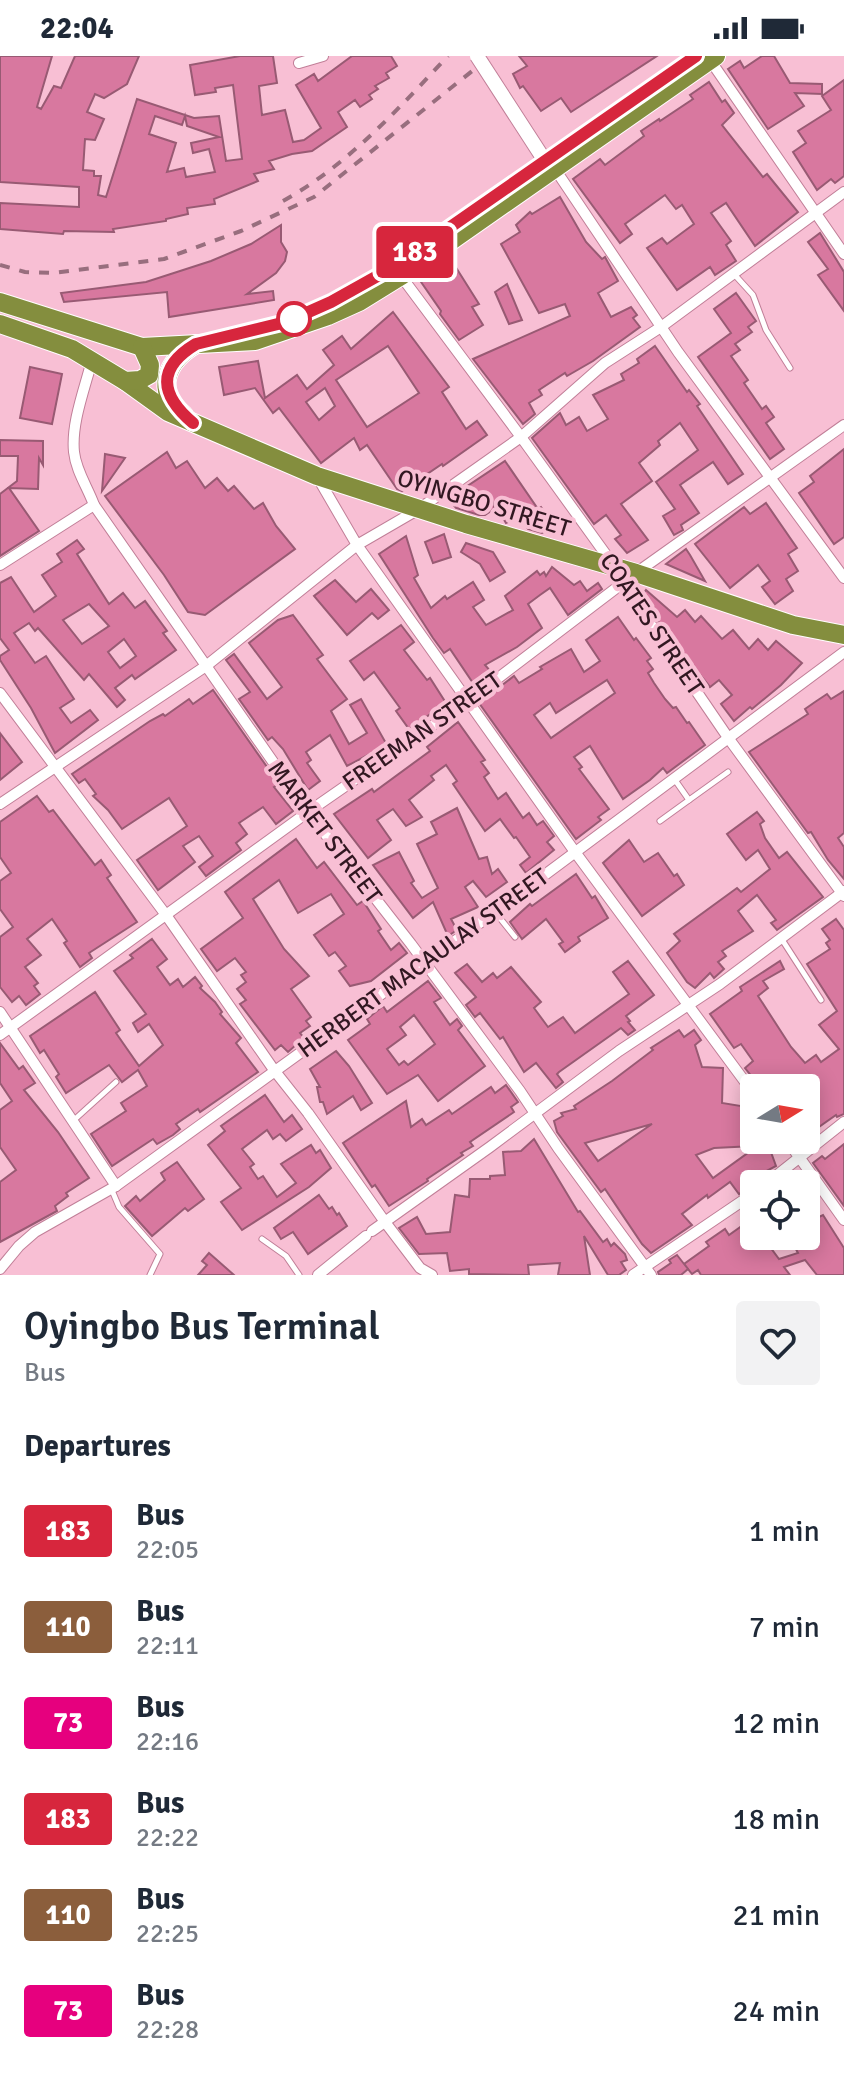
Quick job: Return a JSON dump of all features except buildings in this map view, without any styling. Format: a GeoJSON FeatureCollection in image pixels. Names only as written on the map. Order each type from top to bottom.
{"type":"FeatureCollection","features":[{"type":"Feature","properties":{"kind":"highway"},"geometry":{"type":"LineString","coordinates":[[0,302],[142,347],[255,341],[287,332],[359,302],[401,276],[550,165],[708,57]]}},
{"type":"Feature","properties":{"kind":"highway","name":"OYINGBO STREET"},"geometry":{"type":"LineString","coordinates":[[0,324],[72,349],[168,412],[317,476],[624,575],[793,625],[844,635]]}},
{"type":"Feature","properties":{"kind":"highway"},"geometry":{"type":"LineString","coordinates":[[193,423],[178,411],[171,400],[166,379],[175,360],[196,344]]}},
{"type":"Feature","properties":{"kind":"highway"},"geometry":{"type":"LineString","coordinates":[[125,381],[140,380],[149,375],[150,365],[142,347]]}},
{"type":"Feature","properties":{"kind":"street"},"geometry":{"type":"LineString","coordinates":[[299,63],[323,56]]}},
{"type":"Feature","properties":{"kind":"street"},"geometry":{"type":"LineString","coordinates":[[477,56],[661,327],[844,578]]}},
{"type":"Feature","properties":{"kind":"street"},"geometry":{"type":"LineString","coordinates":[[708,57],[844,254]]}},
{"type":"Feature","properties":{"kind":"street"},"geometry":{"type":"LineString","coordinates":[[196,344],[272,327],[331,302],[390,269],[550,165]]}},
{"type":"Feature","properties":{"kind":"street"},"geometry":{"type":"LineString","coordinates":[[0,804],[206,666],[357,545],[419,509],[521,437],[605,363],[661,327],[844,192]]}},
{"type":"Feature","properties":{"kind":"street","name":"COATES STREET"},"geometry":{"type":"LineString","coordinates":[[401,276],[624,575],[729,739],[843,893]]}},
{"type":"Feature","properties":{"kind":"street","name":"MARKET STREET"},"geometry":{"type":"LineString","coordinates":[[92,360],[74,451],[94,505],[308,812],[424,961],[648,1271]]}},
{"type":"Feature","properties":{"kind":"street","name":"FREEMAN STREET"},"geometry":{"type":"LineString","coordinates":[[0,1035],[308,812],[468,701],[624,575],[844,425]]}},
{"type":"Feature","properties":{"kind":"street"},"geometry":{"type":"LineString","coordinates":[[317,476],[357,545],[575,852],[740,1075]]}},
{"type":"Feature","properties":{"kind":"street"},"geometry":{"type":"LineString","coordinates":[[0,565],[94,505]]}},
{"type":"Feature","properties":{"kind":"street","name":"HERBERT MACAULAY STREET"},"geometry":{"type":"LineString","coordinates":[[0,1269],[35,1232],[113,1187],[495,912],[844,652]]}},
{"type":"Feature","properties":{"kind":"street"},"geometry":{"type":"LineString","coordinates":[[0,693],[166,915],[385,1222],[420,1268],[432,1275]]}},
{"type":"Feature","properties":{"kind":"street"},"geometry":{"type":"LineString","coordinates":[[318,1275],[385,1222],[619,1051],[690,1005],[843,893]]}},
{"type":"Feature","properties":{"kind":"street"},"geometry":{"type":"LineString","coordinates":[[0,1012],[74,1120],[113,1187]]}},
{"type":"Feature","properties":{"kind":"street"},"geometry":{"type":"LineString","coordinates":[[784,1170],[844,1122]]}},
{"type":"Feature","properties":{"kind":"street"},"geometry":{"type":"LineString","coordinates":[[797,1154],[844,1220]]}},
{"type":"Feature","properties":{"kind":"street"},"geometry":{"type":"LineString","coordinates":[[633,1275],[648,1271],[740,1203]]}},
{"type":"Feature","properties":{"kind":"lane"},"geometry":{"type":"LineString","coordinates":[[733,272],[753,295],[766,330],[790,368]]}},
{"type":"Feature","properties":{"kind":"lane"},"geometry":{"type":"LineString","coordinates":[[660,821],[728,772]]}},
{"type":"Feature","properties":{"kind":"lane"},"geometry":{"type":"LineString","coordinates":[[674,779],[689,800]]}},
{"type":"Feature","properties":{"kind":"lane"},"geometry":{"type":"LineString","coordinates":[[495,912],[515,937]]}},
{"type":"Feature","properties":{"kind":"lane"},"geometry":{"type":"LineString","coordinates":[[781,937],[821,1000]]}},
{"type":"Feature","properties":{"kind":"lane"},"geometry":{"type":"LineString","coordinates":[[74,1120],[116,1082]]}},
{"type":"Feature","properties":{"kind":"lane"},"geometry":{"type":"LineString","coordinates":[[113,1187],[119,1207],[160,1254],[150,1275]]}},
{"type":"Feature","properties":{"kind":"lane"},"geometry":{"type":"LineString","coordinates":[[262,1239],[286,1256],[299,1275]]}},
{"type":"Feature","properties":{"kind":"railway"},"geometry":{"type":"LineString","coordinates":[[283,201],[307,187],[351,153],[448,56]]}},
{"type":"Feature","properties":{"kind":"railway"},"geometry":{"type":"LineString","coordinates":[[0,265],[25,272],[53,273],[164,259],[241,231],[314,197],[491,56]]}},
{"type":"Feature","properties":{"kind":"bus line","name":"183"},"geometry":{"type":"LineString","coordinates":[[193,423],[178,411],[171,400],[166,379],[171,365],[183,352],[196,344],[286,322],[331,302],[390,269],[696,56]]}}]}
